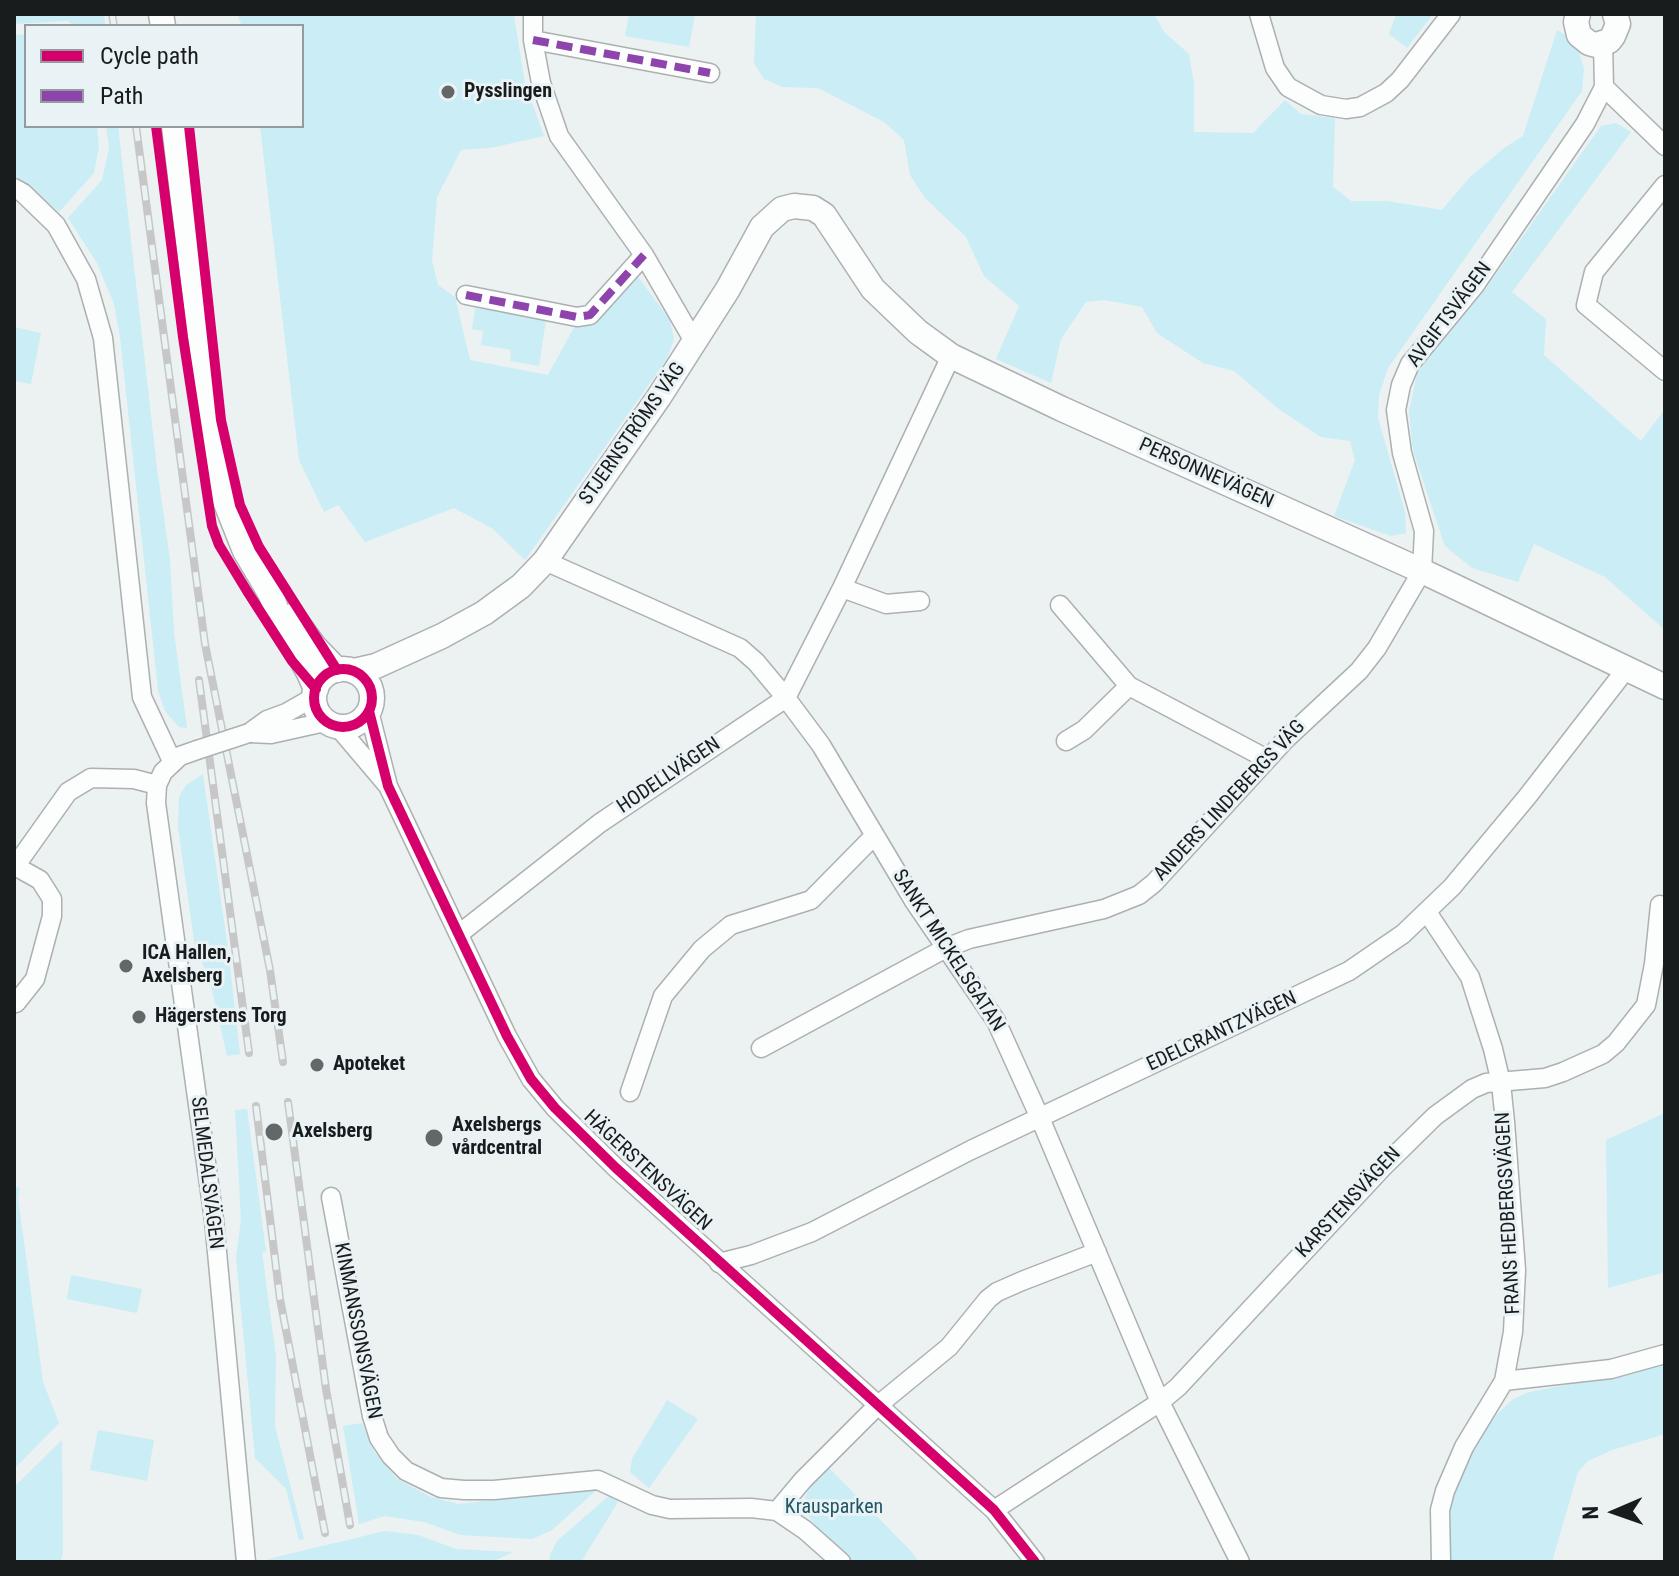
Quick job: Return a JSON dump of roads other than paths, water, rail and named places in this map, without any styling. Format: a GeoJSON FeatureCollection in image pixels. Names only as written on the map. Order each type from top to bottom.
{"type":"FeatureCollection","features":[{"type":"Feature","properties":{"kind":"street"},"geometry":{"type":"LineString","coordinates":[[533,14],[533,40],[541,83],[559,136],[644,255],[695,343]]}},
{"type":"Feature","properties":{"kind":"street"},"geometry":{"type":"LineString","coordinates":[[1259,14],[1275,68],[1288,87],[1321,105],[1346,109],[1360,107],[1386,93],[1400,80],[1451,14]]}},
{"type":"Feature","properties":{"kind":"street"},"geometry":{"type":"LineString","coordinates":[[1575,15],[1576,29],[1584,40],[1603,44],[1617,30],[1615,14]]}},
{"type":"Feature","properties":{"kind":"street"},"geometry":{"type":"LineString","coordinates":[[533,40],[710,73]]}},
{"type":"Feature","properties":{"kind":"street"},"geometry":{"type":"LineString","coordinates":[[1603,44],[1604,87],[1665,146]]}},
{"type":"Feature","properties":{"kind":"street","name":"AVGIFTSVÄGEN"},"geometry":{"type":"LineString","coordinates":[[1422,571],[1424,531],[1402,453],[1396,410],[1401,385],[1410,364],[1475,285],[1568,149],[1604,87]]}},
{"type":"Feature","properties":{"kind":"street"},"geometry":{"type":"LineString","coordinates":[[174,128],[218,473],[236,531],[308,671],[315,693],[316,712],[332,724]]}},
{"type":"Feature","properties":{"kind":"street"},"geometry":{"type":"LineString","coordinates":[[1665,185],[1594,272],[1586,305],[1665,371]]}},
{"type":"Feature","properties":{"kind":"street"},"geometry":{"type":"LineString","coordinates":[[14,188],[56,225],[86,279],[103,338],[142,697],[172,761]]}},
{"type":"Feature","properties":{"kind":"street","name":"PERSONNEVÄGEN"},"geometry":{"type":"LineString","coordinates":[[794,206],[813,208],[824,215],[873,289],[918,332],[951,356],[1422,571],[1665,687]]}},
{"type":"Feature","properties":{"kind":"street","name":"STJERNSTRÖMS VÄG"},"geometry":{"type":"LineString","coordinates":[[345,671],[390,661],[442,636],[503,601],[521,586],[545,561],[695,343],[762,227],[782,209],[794,206]]}},
{"type":"Feature","properties":{"kind":"street"},"geometry":{"type":"LineString","coordinates":[[466,295],[577,317],[590,315],[644,255]]}},
{"type":"Feature","properties":{"kind":"street","name":"HODELLVÄGEN"},"geometry":{"type":"LineString","coordinates":[[459,934],[609,816],[786,698],[842,588],[951,356]]}},
{"type":"Feature","properties":{"kind":"street","name":"SANKT MICKELSGATAN"},"geometry":{"type":"LineString","coordinates":[[545,561],[740,648],[756,662],[821,745],[874,836],[996,1021],[1160,1402],[1240,1562]]}},
{"type":"Feature","properties":{"kind":"street","name":"ANDERS LINDEBERGS VÄG"},"geometry":{"type":"LineString","coordinates":[[761,1048],[946,948],[969,939],[1104,909],[1139,895],[1154,883],[1267,759],[1359,671],[1377,648],[1422,571]]}},
{"type":"Feature","properties":{"kind":"street"},"geometry":{"type":"LineString","coordinates":[[842,588],[886,604],[920,601]]}},
{"type":"Feature","properties":{"kind":"street"},"geometry":{"type":"LineString","coordinates":[[249,733],[271,734],[291,727],[354,725],[370,706],[367,682],[345,671],[314,646],[294,618],[271,595]]}},
{"type":"Feature","properties":{"kind":"street"},"geometry":{"type":"LineString","coordinates":[[1060,605],[1129,686],[1267,759]]}},
{"type":"Feature","properties":{"kind":"street","name":"STJERNSTRÖMS VÄG"},"geometry":{"type":"LineString","coordinates":[[370,706],[383,685],[442,636]]}},
{"type":"Feature","properties":{"kind":"street","name":"EDELCRANTZVÄGEN"},"geometry":{"type":"LineString","coordinates":[[719,1263],[751,1255],[812,1232],[936,1168],[1338,977],[1379,951],[1427,912],[1488,846],[1627,668]]}},
{"type":"Feature","properties":{"kind":"street"},"geometry":{"type":"LineString","coordinates":[[16,1003],[35,979],[52,916],[52,899],[40,880],[15,867],[68,792],[91,778],[134,779],[157,785],[172,761],[249,733],[315,693],[324,676],[345,671]]}},
{"type":"Feature","properties":{"kind":"street"},"geometry":{"type":"LineString","coordinates":[[1066,741],[1084,730],[1129,686]]}},
{"type":"Feature","properties":{"kind":"street","name":"HÄGERSTENSVÄGEN"},"geometry":{"type":"LineString","coordinates":[[370,706],[388,786],[507,1036],[531,1079],[606,1159],[994,1510],[1035,1562]]}},
{"type":"Feature","properties":{"kind":"street","name":"HÄGERSTENSVÄGEN"},"geometry":{"type":"LineString","coordinates":[[332,724],[388,786]]}},
{"type":"Feature","properties":{"kind":"street","name":"SELMEDALSVÄGEN"},"geometry":{"type":"LineString","coordinates":[[157,785],[156,803],[214,1220],[246,1562]]}},
{"type":"Feature","properties":{"kind":"street"},"geometry":{"type":"LineString","coordinates":[[630,1092],[663,996],[702,949],[731,925],[811,900],[874,836]]}},
{"type":"Feature","properties":{"kind":"street","name":"KARSTENSVÄGEN"},"geometry":{"type":"LineString","coordinates":[[994,1510],[1160,1402],[1178,1387],[1435,1116],[1472,1089],[1486,1083],[1545,1078],[1582,1066],[1603,1054],[1646,1005],[1660,905]]}},
{"type":"Feature","properties":{"kind":"street","name":"FRANS HEDBERGSVÄGEN"},"geometry":{"type":"LineString","coordinates":[[1427,912],[1470,977],[1484,1015],[1501,1083],[1516,1270],[1513,1332],[1504,1381],[1464,1447],[1445,1491],[1440,1510],[1441,1562]]}},
{"type":"Feature","properties":{"kind":"street","name":"KINMANSSONSVÄGEN"},"geometry":{"type":"LineString","coordinates":[[331,1197],[372,1416],[379,1438],[406,1471],[441,1488],[464,1490],[598,1480],[652,1505],[670,1509],[751,1508],[777,1511]]}},
{"type":"Feature","properties":{"kind":"street"},"geometry":{"type":"LineString","coordinates":[[841,1562],[799,1524],[777,1511],[803,1480],[877,1406],[949,1347],[981,1305],[997,1292],[1097,1252]]}},
{"type":"Feature","properties":{"kind":"street"},"geometry":{"type":"LineString","coordinates":[[1504,1381],[1611,1369],[1665,1354]]}},
{"type":"Feature","properties":{"kind":"railway"},"geometry":{"type":"LineString","coordinates":[[112,14],[114,24]]}},
{"type":"Feature","properties":{"kind":"railway"},"geometry":{"type":"LineString","coordinates":[[136,128],[205,644],[270,970],[283,1062]]}},
{"type":"Feature","properties":{"kind":"railway"},"geometry":{"type":"LineString","coordinates":[[199,680],[249,1053]]}},
{"type":"Feature","properties":{"kind":"railway"},"geometry":{"type":"LineString","coordinates":[[288,1102],[326,1389],[350,1525]]}},
{"type":"Feature","properties":{"kind":"railway"},"geometry":{"type":"LineString","coordinates":[[256,1106],[280,1299],[325,1533]]}},
{"type":"Feature","properties":{"kind":"place","name":"Pysslingen"},"geometry":{"type":"Point","coordinates":[448,92]}},
{"type":"Feature","properties":{"kind":"place","name":"ICA Hallen, Axelsberg"},"geometry":{"type":"Point","coordinates":[126,966]}},
{"type":"Feature","properties":{"kind":"place","name":"Hägerstens Torg"},"geometry":{"type":"Point","coordinates":[139,1017]}},
{"type":"Feature","properties":{"kind":"place","name":"Apoteket"},"geometry":{"type":"Point","coordinates":[317,1065]}},
{"type":"Feature","properties":{"kind":"place","name":"Axelsberg"},"geometry":{"type":"Point","coordinates":[274,1132]}},
{"type":"Feature","properties":{"kind":"place","name":"Axelsbergs vårdcentral"},"geometry":{"type":"Point","coordinates":[434,1138]}},
{"type":"Feature","properties":{"kind":"park label","name":"Krausparken"},"geometry":{"type":"Point","coordinates":[834,1508]}}]}
